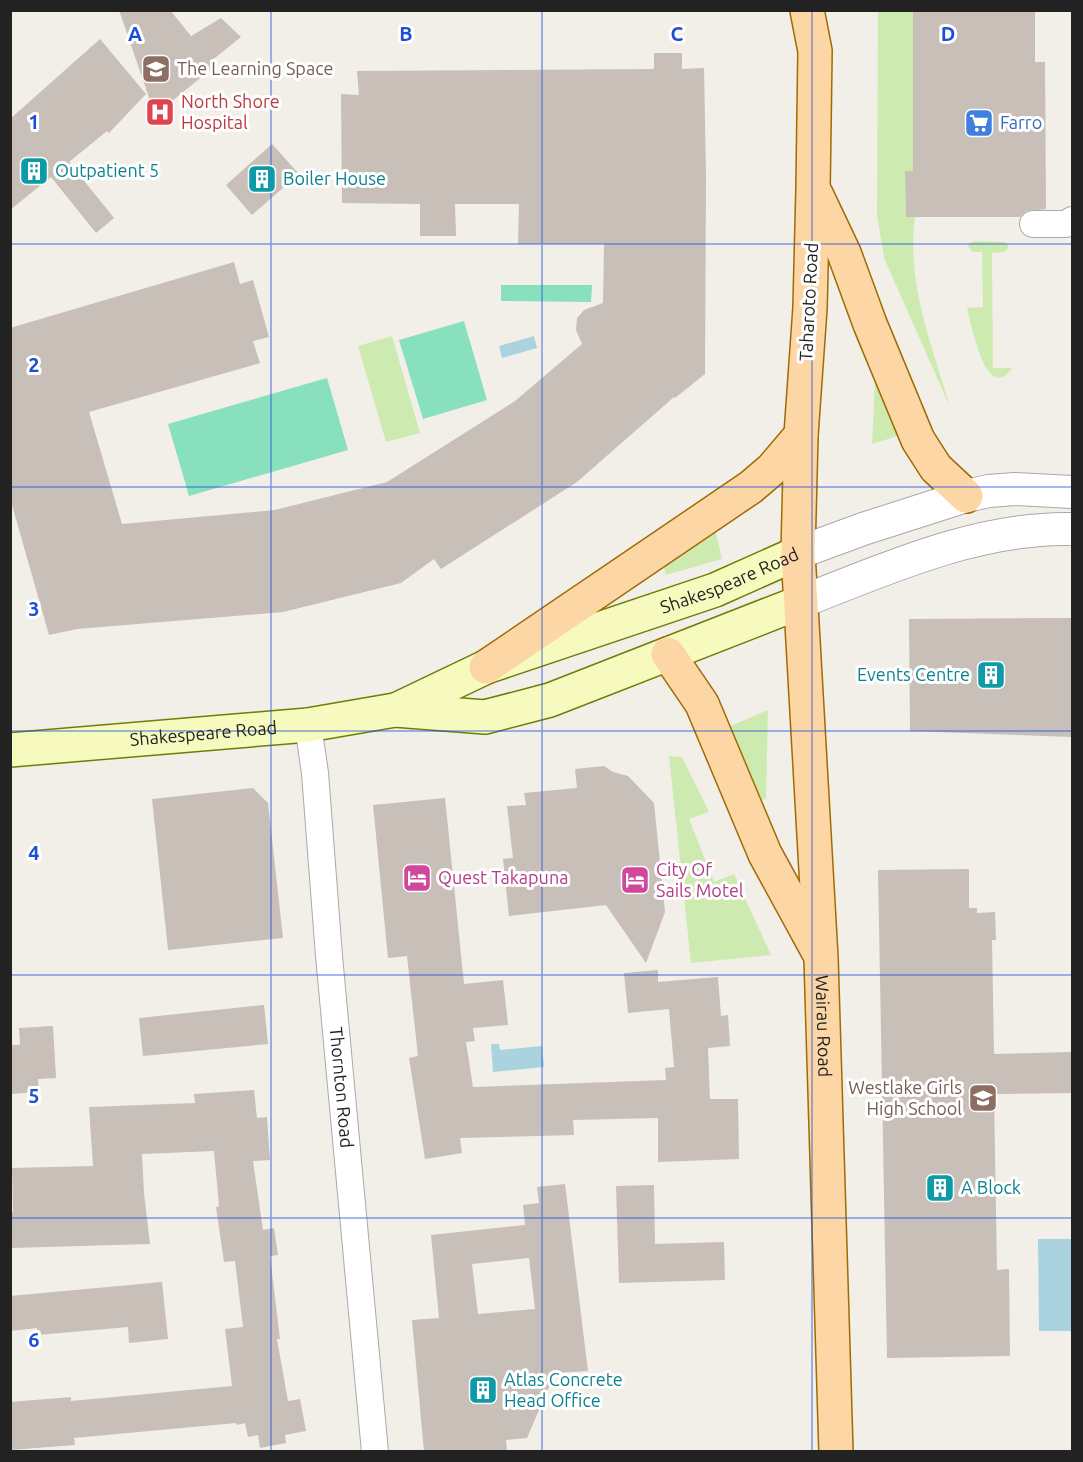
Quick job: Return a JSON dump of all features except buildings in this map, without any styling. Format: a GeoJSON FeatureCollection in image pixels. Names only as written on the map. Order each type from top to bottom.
{"type":"FeatureCollection","features":[{"type":"Feature","properties":{"kind":"main road","name":"Taharoto Road"},"geometry":{"type":"LineString","coordinates":[[798,553],[801,435],[810,308],[813,189],[815,51],[807,10]]}},
{"type":"Feature","properties":{"kind":"main road","name":"Taharoto Road"},"geometry":{"type":"LineString","coordinates":[[815,51],[825,10]]}},
{"type":"Feature","properties":{"kind":"main road"},"geometry":{"type":"LineString","coordinates":[[813,189],[844,253],[870,324],[918,440],[936,468],[966,495]]}},
{"type":"Feature","properties":{"kind":"main road"},"geometry":{"type":"LineString","coordinates":[[486,667],[751,487],[772,469],[801,435]]}},
{"type":"Feature","properties":{"kind":"main road","name":"Wairau Road"},"geometry":{"type":"LineString","coordinates":[[798,553],[821,958],[836,1452]]}},
{"type":"Feature","properties":{"kind":"main road","name":"Shakespeare Road"},"geometry":{"type":"LineString","coordinates":[[395,710],[486,667],[715,590],[798,553]]}},
{"type":"Feature","properties":{"kind":"main road","name":"Shakespeare Road"},"geometry":{"type":"LineString","coordinates":[[10,750],[308,725],[395,710],[485,717],[550,700],[801,602]]}},
{"type":"Feature","properties":{"kind":"main road"},"geometry":{"type":"LineString","coordinates":[[668,654],[702,704],[765,854],[821,958]]}},
{"type":"Feature","properties":{"kind":"street"},"geometry":{"type":"LineString","coordinates":[[1033,224],[1066,224],[1072,220]]}},
{"type":"Feature","properties":{"kind":"street","name":"Shakespeare Road"},"geometry":{"type":"LineString","coordinates":[[798,553],[966,495],[1015,489],[1072,492]]}},
{"type":"Feature","properties":{"kind":"street","name":"Shakespeare Road"},"geometry":{"type":"LineString","coordinates":[[801,602],[921,555],[1008,534],[1072,529]]}},
{"type":"Feature","properties":{"kind":"street","name":"Thornton Road"},"geometry":{"type":"LineString","coordinates":[[308,725],[315,773],[329,956],[375,1452]]}},
{"type":"Feature","properties":{"kind":"green space"},"geometry":{"type":"Polygon","coordinates":[[[878,11],[913,11],[913,171],[905,172],[906,216],[915,217],[913,242],[917,290],[950,407],[884,258],[877,215],[878,11]]]}},
{"type":"Feature","properties":{"kind":"green space"},"geometry":{"type":"Polygon","coordinates":[[[974,241],[1005,242],[1008,245],[1008,249],[1004,252],[992,253],[993,368],[1012,368],[1003,377],[995,377],[981,358],[967,308],[983,307],[982,252],[972,252],[968,246],[974,241]]]}},
{"type":"Feature","properties":{"kind":"green space"},"geometry":{"type":"Polygon","coordinates":[[[501,285],[592,285],[591,302],[501,301],[501,285]]]}},
{"type":"Feature","properties":{"kind":"green space"},"geometry":{"type":"Polygon","coordinates":[[[464,321],[487,400],[423,419],[399,340],[464,321]]]}},
{"type":"Feature","properties":{"kind":"green space"},"geometry":{"type":"Polygon","coordinates":[[[392,336],[420,433],[386,442],[358,346],[392,336]]]}},
{"type":"Feature","properties":{"kind":"green space"},"geometry":{"type":"Polygon","coordinates":[[[327,378],[348,450],[189,496],[168,424],[327,378]]]}},
{"type":"Feature","properties":{"kind":"green space"},"geometry":{"type":"Polygon","coordinates":[[[881,379],[898,436],[872,444],[875,380],[881,379]]]}},
{"type":"Feature","properties":{"kind":"green space"},"geometry":{"type":"Polygon","coordinates":[[[715,529],[722,559],[666,575],[664,567],[715,529]]]}},
{"type":"Feature","properties":{"kind":"green space"},"geometry":{"type":"Polygon","coordinates":[[[768,710],[766,799],[759,800],[728,727],[768,710]]]}},
{"type":"Feature","properties":{"kind":"green space"},"geometry":{"type":"Polygon","coordinates":[[[669,756],[682,757],[709,812],[689,819],[714,882],[734,874],[771,955],[691,963],[669,756]]]}},
{"type":"Feature","properties":{"kind":"water"},"geometry":{"type":"Polygon","coordinates":[[[534,336],[537,348],[502,358],[499,346],[534,336]]]}},
{"type":"Feature","properties":{"kind":"water"},"geometry":{"type":"Polygon","coordinates":[[[491,1044],[499,1044],[500,1050],[542,1046],[544,1067],[493,1072],[491,1044]]]}},
{"type":"Feature","properties":{"kind":"water"},"geometry":{"type":"Polygon","coordinates":[[[1038,1239],[1072,1239],[1072,1331],[1039,1331],[1038,1239]]]}},
{"type":"Feature","properties":{"kind":"place","name":"The Learning Space"},"geometry":{"type":"Point","coordinates":[156,69]}},
{"type":"Feature","properties":{"kind":"place","name":"North Shore Hospital"},"geometry":{"type":"Point","coordinates":[160,112]}},
{"type":"Feature","properties":{"kind":"place","name":"Farro"},"geometry":{"type":"Point","coordinates":[979,123]}},
{"type":"Feature","properties":{"kind":"place","name":"Outpatient 5"},"geometry":{"type":"Point","coordinates":[34,171]}},
{"type":"Feature","properties":{"kind":"place","name":"Boiler House"},"geometry":{"type":"Point","coordinates":[262,179]}},
{"type":"Feature","properties":{"kind":"place","name":"Events Centre"},"geometry":{"type":"Point","coordinates":[991,675]}},
{"type":"Feature","properties":{"kind":"place","name":"Quest Takapuna"},"geometry":{"type":"Point","coordinates":[417,878]}},
{"type":"Feature","properties":{"kind":"place","name":"City Of Sails Motel"},"geometry":{"type":"Point","coordinates":[635,880]}},
{"type":"Feature","properties":{"kind":"place","name":"Westlake Girls High School"},"geometry":{"type":"Point","coordinates":[983,1098]}},
{"type":"Feature","properties":{"kind":"place","name":"A Block"},"geometry":{"type":"Point","coordinates":[940,1188]}},
{"type":"Feature","properties":{"kind":"place","name":"Atlas Concrete Head Office"},"geometry":{"type":"Point","coordinates":[483,1390]}}]}
